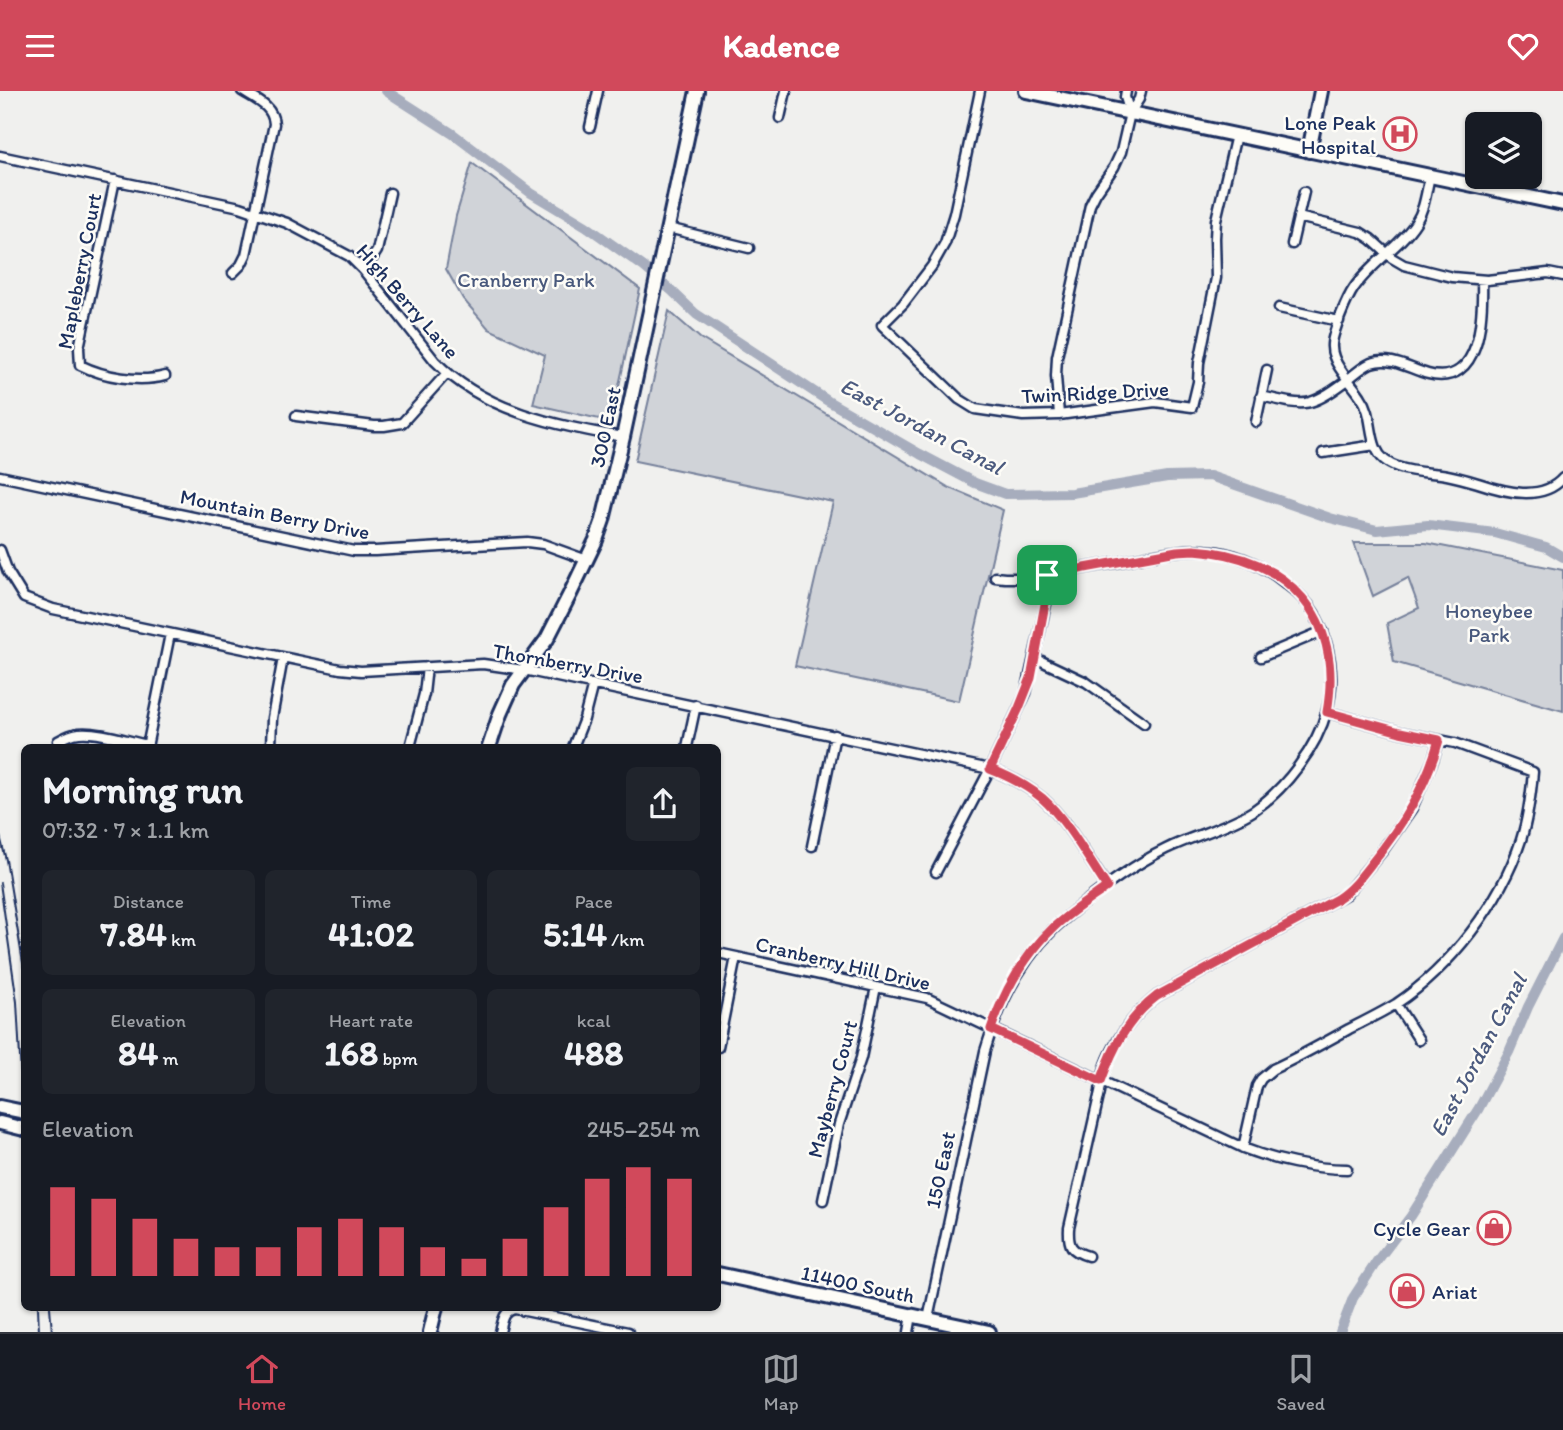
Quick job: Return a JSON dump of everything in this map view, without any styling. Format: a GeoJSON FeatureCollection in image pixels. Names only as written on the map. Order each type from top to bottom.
{"type":"FeatureCollection","features":[{"type":"Feature","properties":{"kind":"street"},"geometry":{"type":"LineString","coordinates":[[233,273],[246,255],[274,120],[269,109],[242,91]]}},
{"type":"Feature","properties":{"kind":"street"},"geometry":{"type":"LineString","coordinates":[[590,127],[598,91]]}},
{"type":"Feature","properties":{"kind":"street","name":"300 East"},"geometry":{"type":"LineString","coordinates":[[490,744],[513,685],[547,639],[587,560],[603,520],[697,91]]}},
{"type":"Feature","properties":{"kind":"street"},"geometry":{"type":"LineString","coordinates":[[780,118],[786,91]]}},
{"type":"Feature","properties":{"kind":"street","name":"Twin Ridge Drive"},"geometry":{"type":"LineString","coordinates":[[980,91],[954,214],[945,243],[925,276],[882,324],[959,399],[975,409],[1023,416],[1059,415],[1155,402],[1192,407],[1216,278],[1216,220],[1236,135]]}},
{"type":"Feature","properties":{"kind":"street"},"geometry":{"type":"LineString","coordinates":[[1026,91],[1563,204]]}},
{"type":"Feature","properties":{"kind":"street"},"geometry":{"type":"LineString","coordinates":[[1126,91],[1129,113]]}},
{"type":"Feature","properties":{"kind":"street"},"geometry":{"type":"LineString","coordinates":[[1059,415],[1057,357],[1086,219],[1096,193],[1121,152],[1129,113],[1141,91]]}},
{"type":"Feature","properties":{"kind":"street"},"geometry":{"type":"LineString","coordinates":[[1309,151],[1321,91]]}},
{"type":"Feature","properties":{"kind":"street","name":"High Berry Lane"},"geometry":{"type":"LineString","coordinates":[[0,156],[256,211],[287,223],[349,256],[447,373],[487,400],[524,416],[623,437]]}},
{"type":"Feature","properties":{"kind":"street"},"geometry":{"type":"LineString","coordinates":[[1430,176],[1425,201],[1408,233],[1356,285],[1348,297],[1332,337],[1335,361],[1367,407],[1377,452],[1389,463],[1506,491],[1542,491],[1562,479]]}},
{"type":"Feature","properties":{"kind":"street","name":"Mapleberry Court"},"geometry":{"type":"LineString","coordinates":[[115,180],[79,348],[80,365],[138,380],[165,376]]}},
{"type":"Feature","properties":{"kind":"street"},"geometry":{"type":"LineString","coordinates":[[364,271],[377,251],[390,193]]}},
{"type":"Feature","properties":{"kind":"street"},"geometry":{"type":"LineString","coordinates":[[1292,244],[1304,193]]}},
{"type":"Feature","properties":{"kind":"street"},"geometry":{"type":"LineString","coordinates":[[1298,217],[1360,232],[1398,262],[1410,267],[1464,279],[1482,280],[1541,273],[1563,276]]}},
{"type":"Feature","properties":{"kind":"street"},"geometry":{"type":"LineString","coordinates":[[668,228],[749,248]]}},
{"type":"Feature","properties":{"kind":"street"},"geometry":{"type":"LineString","coordinates":[[1261,396],[1298,404],[1310,403],[1324,397],[1367,366],[1379,361],[1396,362],[1434,375],[1451,373],[1462,367],[1476,346],[1482,310],[1482,280]]}},
{"type":"Feature","properties":{"kind":"street"},"geometry":{"type":"LineString","coordinates":[[1279,308],[1339,321]]}},
{"type":"Feature","properties":{"kind":"street"},"geometry":{"type":"LineString","coordinates":[[1256,422],[1267,370]]}},
{"type":"Feature","properties":{"kind":"street"},"geometry":{"type":"LineString","coordinates":[[296,416],[374,426],[402,423],[447,373]]}},
{"type":"Feature","properties":{"kind":"street"},"geometry":{"type":"LineString","coordinates":[[1323,453],[1375,445]]}},
{"type":"Feature","properties":{"kind":"street","name":"Mountain Berry Drive"},"geometry":{"type":"LineString","coordinates":[[0,476],[354,551],[527,542],[543,544],[587,560]]}},
{"type":"Feature","properties":{"kind":"street","name":"Thornberry Drive"},"geometry":{"type":"LineString","coordinates":[[0,550],[8,572],[24,598],[53,609],[350,671],[483,664],[524,670],[990,769],[1026,786],[1054,810],[1107,887]]}},
{"type":"Feature","properties":{"kind":"street"},"geometry":{"type":"LineString","coordinates":[[995,576],[1016,579],[1047,575],[1177,551],[1229,554],[1264,568],[1292,588],[1311,607],[1323,631],[1328,649],[1330,667],[1327,712],[1470,748],[1533,772],[1527,817],[1514,859],[1488,907],[1454,953],[1396,1004],[1273,1069],[1261,1079],[1243,1148]]}},
{"type":"Feature","properties":{"kind":"street"},"geometry":{"type":"LineString","coordinates":[[936,872],[1026,693],[1045,604],[1047,575]]}},
{"type":"Feature","properties":{"kind":"street"},"geometry":{"type":"LineString","coordinates":[[1261,657],[1323,631]]}},
{"type":"Feature","properties":{"kind":"street"},"geometry":{"type":"LineString","coordinates":[[147,744],[170,634]]}},
{"type":"Feature","properties":{"kind":"street"},"geometry":{"type":"LineString","coordinates":[[271,744],[272,718],[283,658]]}},
{"type":"Feature","properties":{"kind":"street"},"geometry":{"type":"LineString","coordinates":[[1035,658],[1086,682],[1144,723]]}},
{"type":"Feature","properties":{"kind":"street"},"geometry":{"type":"LineString","coordinates":[[411,744],[424,694],[427,667]]}},
{"type":"Feature","properties":{"kind":"street"},"geometry":{"type":"LineString","coordinates":[[574,744],[593,684]]}},
{"type":"Feature","properties":{"kind":"street"},"geometry":{"type":"LineString","coordinates":[[688,744],[696,705]]}},
{"type":"Feature","properties":{"kind":"street","name":"150 East"},"geometry":{"type":"LineString","coordinates":[[928,1319],[982,1064],[991,1029],[1013,981],[1037,945],[1071,913],[1107,887],[1166,849],[1228,824],[1265,801],[1298,767],[1327,712]]}},
{"type":"Feature","properties":{"kind":"street"},"geometry":{"type":"LineString","coordinates":[[58,741],[79,733],[138,744]]}},
{"type":"Feature","properties":{"kind":"street"},"geometry":{"type":"LineString","coordinates":[[812,846],[835,735]]}},
{"type":"Feature","properties":{"kind":"street"},"geometry":{"type":"LineString","coordinates":[[1088,1256],[1072,1249],[1069,1236],[1101,1081],[1124,1030],[1157,996],[1337,899],[1353,887],[1412,808],[1439,740]]}},
{"type":"Feature","properties":{"kind":"street","name":"Cranberry Hill Drive"},"geometry":{"type":"LineString","coordinates":[[721,954],[927,998],[1243,1148],[1266,1156],[1324,1168],[1347,1169]]}},
{"type":"Feature","properties":{"kind":"street"},"geometry":{"type":"LineString","coordinates":[[721,1032],[736,957]]}},
{"type":"Feature","properties":{"kind":"street","name":"Mayberry Court"},"geometry":{"type":"LineString","coordinates":[[823,1200],[839,1124],[861,1058],[876,987]]}},
{"type":"Feature","properties":{"kind":"street"},"geometry":{"type":"LineString","coordinates":[[1396,1004],[1419,1040]]}},
{"type":"Feature","properties":{"kind":"street"},"geometry":{"type":"LineString","coordinates":[[0,1107],[21,1111]]}},
{"type":"Feature","properties":{"kind":"street"},"geometry":{"type":"LineString","coordinates":[[0,1123],[21,1128]]}},
{"type":"Feature","properties":{"kind":"street","name":"11400 South"},"geometry":{"type":"LineString","coordinates":[[721,1275],[989,1332]]}},
{"type":"Feature","properties":{"kind":"street"},"geometry":{"type":"LineString","coordinates":[[430,1332],[435,1311]]}},
{"type":"Feature","properties":{"kind":"street"},"geometry":{"type":"LineString","coordinates":[[500,1332],[507,1311]]}},
{"type":"Feature","properties":{"kind":"street"},"geometry":{"type":"LineString","coordinates":[[525,1311],[628,1332]]}},
{"type":"Feature","properties":{"kind":"street"},"geometry":{"type":"LineString","coordinates":[[909,1332],[912,1315]]}},
{"type":"Feature","properties":{"kind":"green space","name":"Cranberry Park"},"geometry":{"type":"Polygon","coordinates":[[[472,163],[640,289],[612,418],[608,421],[533,404],[545,355],[489,329],[463,299],[446,269],[456,216],[472,163]]]}},
{"type":"Feature","properties":{"kind":"green space"},"geometry":{"type":"Polygon","coordinates":[[[669,311],[700,338],[948,487],[1003,510],[959,701],[795,666],[833,502],[635,461],[669,311]]]}},
{"type":"Feature","properties":{"kind":"green space","name":"Honeybee Park"},"geometry":{"type":"Polygon","coordinates":[[[1354,543],[1426,543],[1563,570],[1563,711],[1394,662],[1387,623],[1419,608],[1408,578],[1373,596],[1354,543]]]}},
{"type":"Feature","properties":{"kind":"waterway","name":"East Jordan Canal"},"geometry":{"type":"LineString","coordinates":[[386,91],[453,134],[531,193],[586,226],[644,267],[696,314],[828,401],[975,483],[1005,494],[1072,493],[1167,477],[1210,476],[1330,518],[1377,530],[1428,525],[1495,533],[1546,547],[1563,557]]}},
{"type":"Feature","properties":{"kind":"waterway","name":"East Jordan Canal"},"geometry":{"type":"LineString","coordinates":[[1340,1332],[1353,1298],[1411,1216],[1479,1108],[1563,938]]}},
{"type":"Feature","properties":{"kind":"tram line"},"geometry":{"type":"LineString","coordinates":[[0,836],[21,951]]}},
{"type":"Feature","properties":{"kind":"tram line"},"geometry":{"type":"LineString","coordinates":[[0,883],[17,1002],[21,1076]]}},
{"type":"Feature","properties":{"kind":"tram line"},"geometry":{"type":"LineString","coordinates":[[38,1311],[39,1332]]}},
{"type":"Feature","properties":{"kind":"tram line"},"geometry":{"type":"LineString","coordinates":[[50,1311],[52,1332]]}},
{"type":"Feature","properties":{"kind":"place","name":"Lone Peak Hospital"},"geometry":{"type":"Point","coordinates":[1400,134]}},
{"type":"Feature","properties":{"kind":"place","name":"Cycle Gear"},"geometry":{"type":"Point","coordinates":[1494,1228]}},
{"type":"Feature","properties":{"kind":"place","name":"Ariat"},"geometry":{"type":"Point","coordinates":[1407,1291]}},
{"type":"Feature","properties":{"kind":"route"},"geometry":{"type":"LineString","coordinates":[[1177,551],[1211,551],[1247,560],[1280,578],[1311,607],[1323,631],[1328,649],[1330,684],[1327,712],[1439,740],[1424,784],[1412,808],[1353,887],[1346,894],[1157,996],[1124,1030],[1101,1081],[991,1029],[1013,981],[1037,945],[1071,913],[1107,887],[1054,810],[1026,786],[990,769],[1031,678],[1045,604],[1047,575],[1177,551]]}}]}
